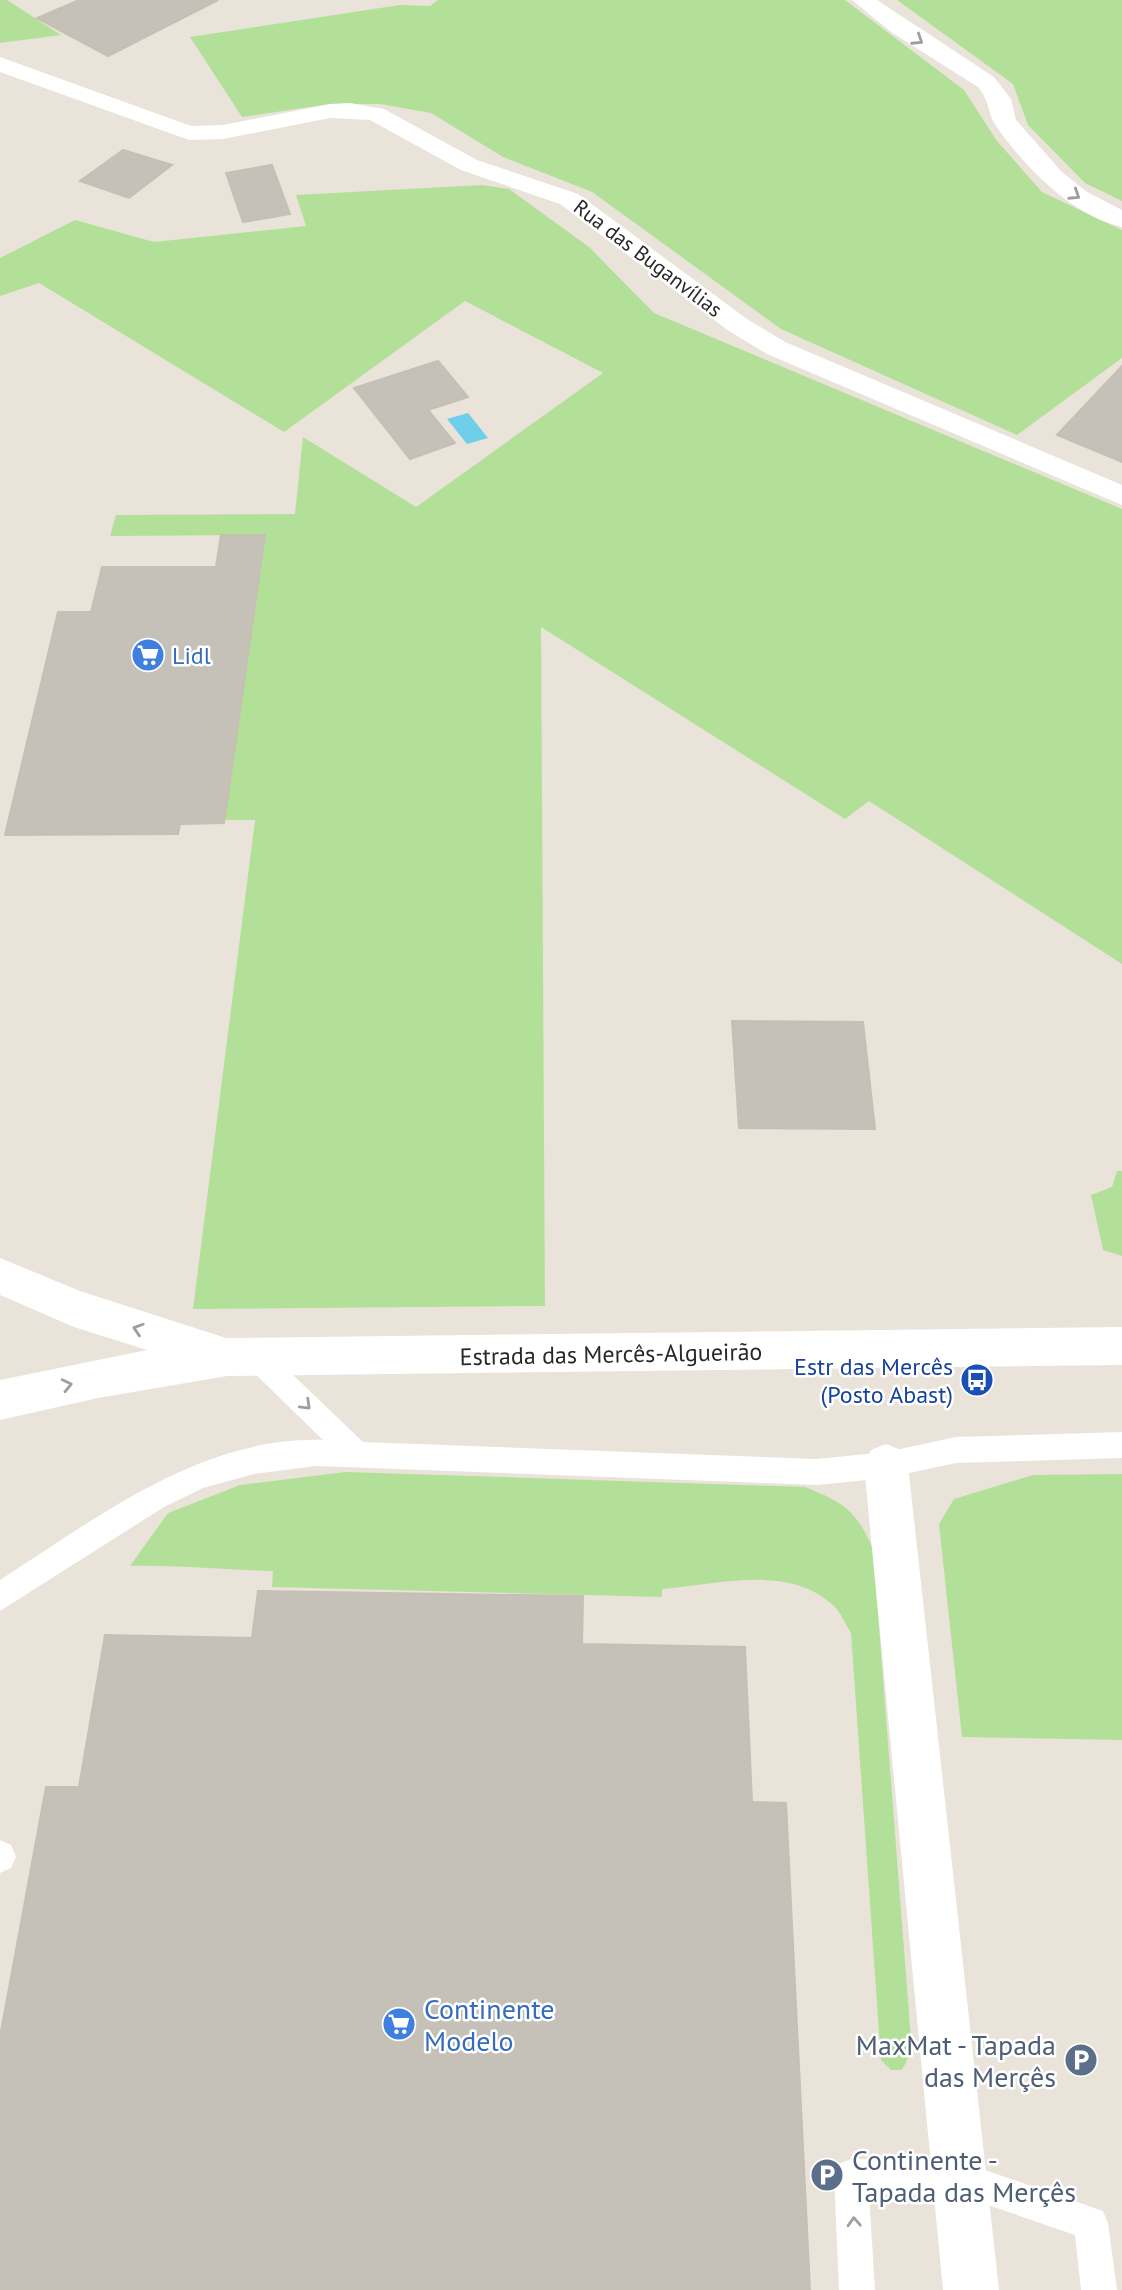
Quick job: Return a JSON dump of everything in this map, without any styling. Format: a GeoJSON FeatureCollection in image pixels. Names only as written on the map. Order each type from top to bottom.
{"type":"FeatureCollection","features":[{"type":"Feature","properties":{"kind":"street"},"geometry":{"type":"LineString","coordinates":[[863,0],[899,27],[986,82],[1000,99],[1005,122],[1054,177],[1078,197],[1122,220]]}},
{"type":"Feature","properties":{"kind":"street","name":"Rua das Buganvílias"},"geometry":{"type":"LineString","coordinates":[[0,64],[189,133],[223,132],[340,110],[365,111],[390,120],[469,165],[569,199],[738,325],[776,348],[1122,496]]}},
{"type":"Feature","properties":{"kind":"street","name":"Estrada das Mercês-Algueirão"},"geometry":{"type":"LineString","coordinates":[[0,1276],[74,1308],[242,1357]]}},
{"type":"Feature","properties":{"kind":"street","name":"Estrada das Mercês-Algueirão"},"geometry":{"type":"LineString","coordinates":[[0,1400],[98,1378],[242,1357],[1122,1346]]}},
{"type":"Feature","properties":{"kind":"street"},"geometry":{"type":"LineString","coordinates":[[886,1465],[971,2290]]}},
{"type":"Feature","properties":{"kind":"lane"},"geometry":{"type":"LineString","coordinates":[[242,1357],[356,1454]]}},
{"type":"Feature","properties":{"kind":"lane"},"geometry":{"type":"LineString","coordinates":[[0,1597],[154,1497],[200,1476],[267,1459],[316,1453],[817,1472],[886,1465],[956,1450],[1122,1445]]}},
{"type":"Feature","properties":{"kind":"lane"},"geometry":{"type":"LineString","coordinates":[[857,2290],[851,2176],[959,2178],[1091,2223],[1099,2290]]}},
{"type":"Feature","properties":{"kind":"green space"},"geometry":{"type":"Polygon","coordinates":[[[0,0],[7,0],[61,35],[0,43],[0,0]]]}},
{"type":"Feature","properties":{"kind":"green space"},"geometry":{"type":"Polygon","coordinates":[[[438,0],[845,0],[964,90],[997,141],[1042,192],[1122,230],[1122,358],[1017,435],[781,329],[592,192],[503,157],[431,113],[380,104],[330,104],[242,117],[190,37],[400,5],[430,6],[438,0]]]}},
{"type":"Feature","properties":{"kind":"green space"},"geometry":{"type":"Polygon","coordinates":[[[897,0],[1122,0],[1122,201],[1085,183],[1028,125],[1013,84],[897,0]]]}},
{"type":"Feature","properties":{"kind":"green space"},"geometry":{"type":"Polygon","coordinates":[[[482,185],[509,189],[589,247],[654,313],[1122,509],[1122,964],[869,801],[845,819],[541,627],[545,1306],[193,1309],[255,820],[224,820],[265,535],[110,536],[116,515],[295,514],[303,437],[416,507],[603,373],[465,301],[284,432],[39,283],[0,296],[0,258],[75,220],[154,242],[306,226],[296,195],[482,185]]]}},
{"type":"Feature","properties":{"kind":"green space"},"geometry":{"type":"Polygon","coordinates":[[[1117,1171],[1122,1171],[1122,1256],[1103,1250],[1091,1195],[1112,1187],[1117,1171]]]}},
{"type":"Feature","properties":{"kind":"green space"},"geometry":{"type":"Polygon","coordinates":[[[346,1472],[805,1487],[847,1509],[861,1525],[873,1549],[911,2039],[910,2054],[902,2070],[891,2070],[881,2060],[851,1633],[834,1606],[816,1593],[775,1581],[729,1581],[662,1589],[662,1597],[272,1587],[273,1571],[130,1566],[168,1513],[240,1485],[346,1472]]]}},
{"type":"Feature","properties":{"kind":"green space"},"geometry":{"type":"Polygon","coordinates":[[[1122,1474],[1122,1740],[962,1737],[939,1524],[954,1499],[1033,1475],[1122,1474]]]}},
{"type":"Feature","properties":{"kind":"water"},"geometry":{"type":"Polygon","coordinates":[[[468,413],[488,438],[467,444],[447,419],[468,413]]]}},
{"type":"Feature","properties":{"kind":"building"},"geometry":{"type":"Polygon","coordinates":[[[79,0],[218,0],[108,56],[37,18],[79,0]]]}},
{"type":"Feature","properties":{"kind":"building"},"geometry":{"type":"Polygon","coordinates":[[[123,150],[172,165],[129,198],[80,181],[123,150]]]}},
{"type":"Feature","properties":{"kind":"building"},"geometry":{"type":"Polygon","coordinates":[[[272,165],[290,214],[243,222],[226,173],[272,165]]]}},
{"type":"Feature","properties":{"kind":"building"},"geometry":{"type":"Polygon","coordinates":[[[438,361],[468,397],[428,410],[455,443],[410,459],[354,388],[438,361]]]}},
{"type":"Feature","properties":{"kind":"building"},"geometry":{"type":"Polygon","coordinates":[[[1122,366],[1122,462],[1057,435],[1122,366]]]}},
{"type":"Feature","properties":{"kind":"building","name":"Lidl"},"geometry":{"type":"Polygon","coordinates":[[[221,535],[265,535],[224,823],[180,824],[178,834],[5,835],[58,612],[91,612],[102,567],[216,567],[221,535]]]}},
{"type":"Feature","properties":{"kind":"building"},"geometry":{"type":"Polygon","coordinates":[[[732,1021],[863,1022],[875,1129],[739,1128],[732,1021]]]}},
{"type":"Feature","properties":{"kind":"building","name":"Continente Modelo"},"geometry":{"type":"Polygon","coordinates":[[[258,1591],[583,1596],[582,1644],[745,1647],[752,1802],[786,1803],[810,2290],[0,2290],[0,2037],[46,1787],[79,1787],[105,1635],[252,1638],[258,1591]]]}},
{"type":"Feature","properties":{"kind":"place","name":"Lidl"},"geometry":{"type":"Point","coordinates":[148,655]}},
{"type":"Feature","properties":{"kind":"place","name":"Estr das Mercês (Posto Abast)"},"geometry":{"type":"Point","coordinates":[977,1380]}},
{"type":"Feature","properties":{"kind":"place","name":"Continente Modelo"},"geometry":{"type":"Point","coordinates":[399,2024]}},
{"type":"Feature","properties":{"kind":"place","name":"MaxMat - Tapada das Merçês"},"geometry":{"type":"Point","coordinates":[1081,2060]}},
{"type":"Feature","properties":{"kind":"place","name":"Continente - Tapada das Merçês"},"geometry":{"type":"Point","coordinates":[827,2175]}}]}
